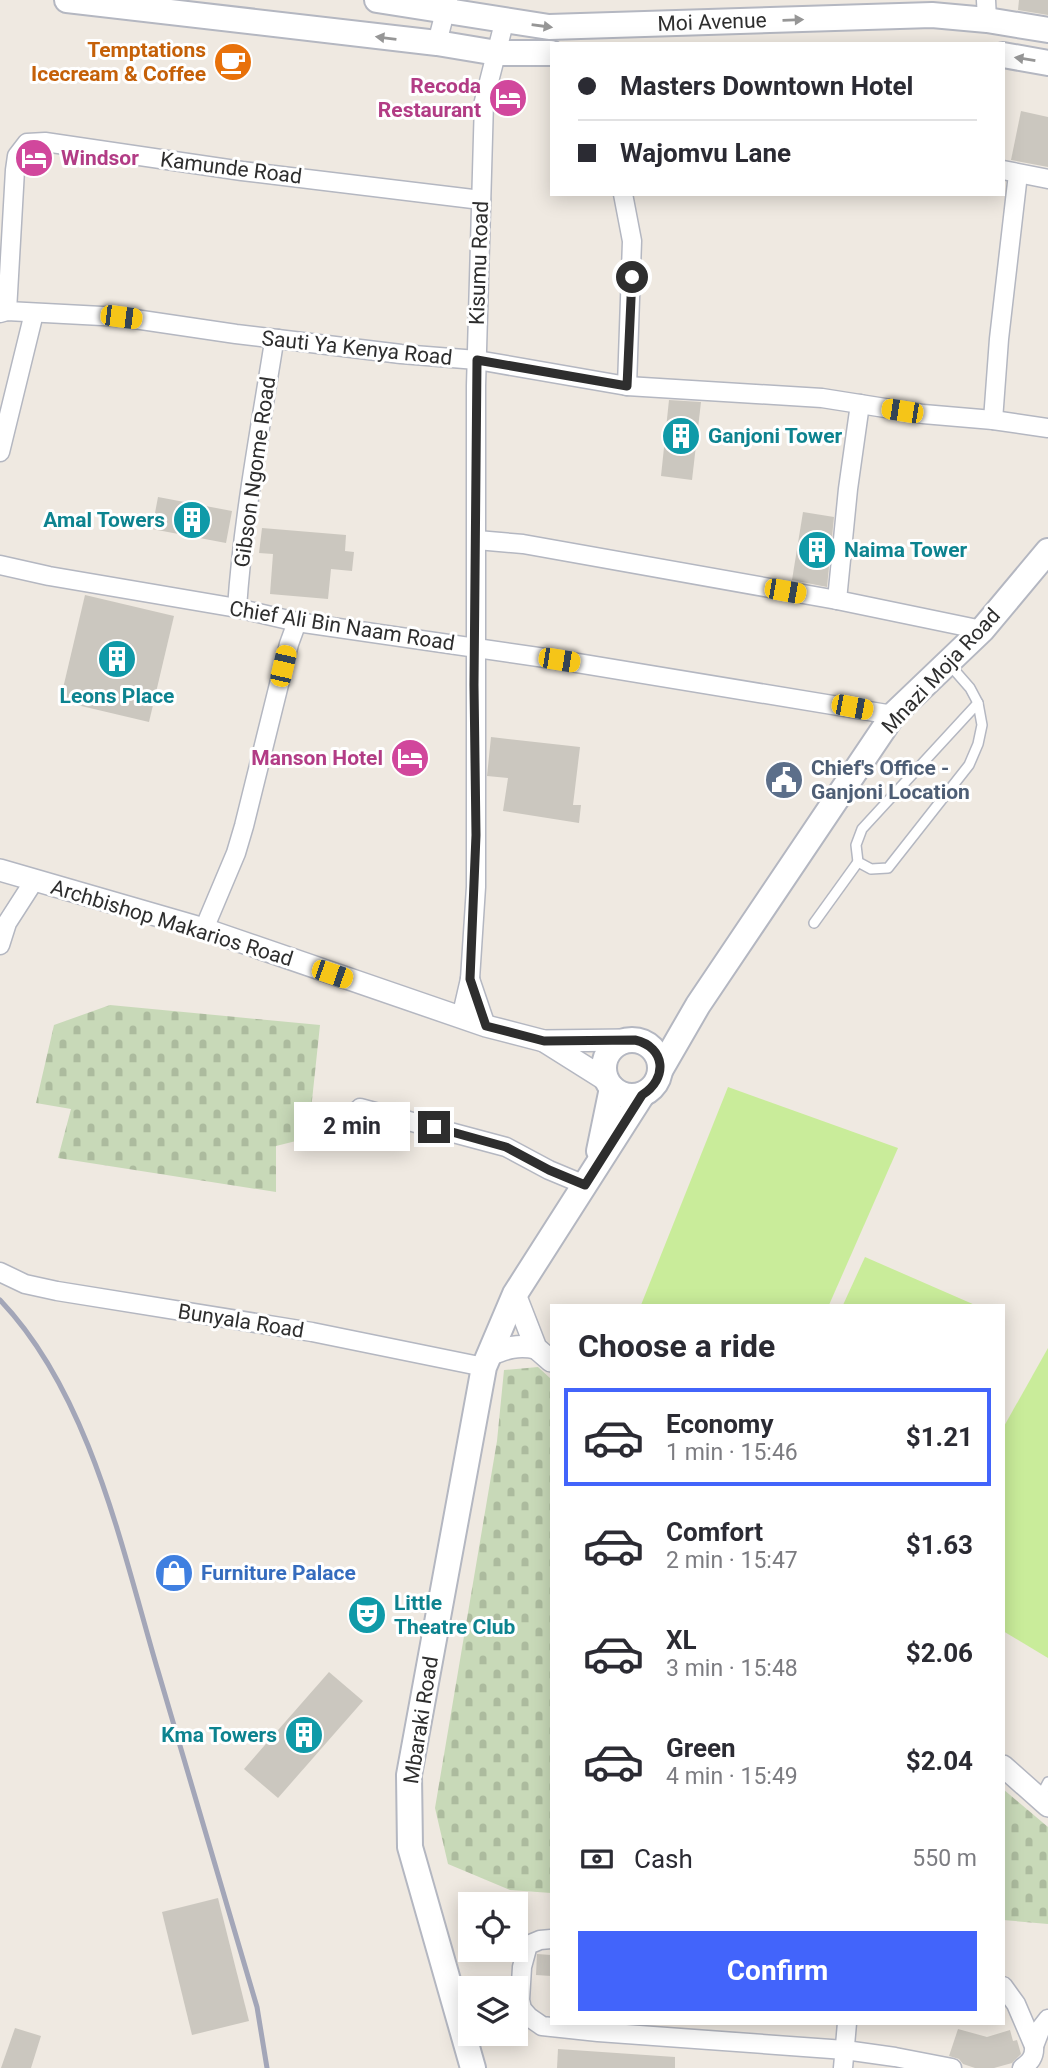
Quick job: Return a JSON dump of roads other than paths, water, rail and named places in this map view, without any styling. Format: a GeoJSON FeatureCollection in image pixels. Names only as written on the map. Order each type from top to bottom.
{"type":"FeatureCollection","features":[{"type":"Feature","properties":{"kind":"main road"},"geometry":{"type":"LineString","coordinates":[[67,0],[437,43],[497,53],[550,53]]}},
{"type":"Feature","properties":{"kind":"main road","name":"Moi Avenue"},"geometry":{"type":"LineString","coordinates":[[377,0],[447,5],[549,27],[932,15],[986,10],[1048,30]]}},
{"type":"Feature","properties":{"kind":"main road"},"geometry":{"type":"LineString","coordinates":[[1005,55],[1048,63]]}},
{"type":"Feature","properties":{"kind":"main road","name":"Mnazi Moja Road"},"geometry":{"type":"LineString","coordinates":[[660,1069],[698,1005],[893,715],[982,630],[1048,551]]}},
{"type":"Feature","properties":{"kind":"main road"},"geometry":{"type":"LineString","coordinates":[[635,1041],[652,1048],[659,1057],[660,1069],[652,1089],[631,1097],[621,1094],[609,1084],[603,1072],[611,1048],[635,1041],[698,1005]]}},
{"type":"Feature","properties":{"kind":"main road"},"geometry":{"type":"LineString","coordinates":[[591,1175],[609,1084]]}},
{"type":"Feature","properties":{"kind":"main road"},"geometry":{"type":"LineString","coordinates":[[486,1361],[515,1294],[642,1095]]}},
{"type":"Feature","properties":{"kind":"main road","name":"Mbaraki Road"},"geometry":{"type":"LineString","coordinates":[[473,2068],[417,1880],[410,1847],[409,1775],[486,1361]]}},
{"type":"Feature","properties":{"kind":"street"},"geometry":{"type":"LineString","coordinates":[[437,43],[447,5]]}},
{"type":"Feature","properties":{"kind":"street","name":"Kisumu Road"},"geometry":{"type":"LineString","coordinates":[[461,1018],[470,979],[475,887],[477,360],[484,101],[505,19]]}},
{"type":"Feature","properties":{"kind":"street","name":"Kamunde Road"},"geometry":{"type":"LineString","coordinates":[[4,312],[15,170],[18,156],[27,143],[45,142],[242,171],[481,200]]}},
{"type":"Feature","properties":{"kind":"street"},"geometry":{"type":"LineString","coordinates":[[993,420],[1010,172],[1048,178]]}},
{"type":"Feature","properties":{"kind":"street"},"geometry":{"type":"LineString","coordinates":[[624,196],[632,241],[627,386]]}},
{"type":"Feature","properties":{"kind":"street","name":"Sauti Ya Kenya Road"},"geometry":{"type":"LineString","coordinates":[[4,312],[121,317],[401,354],[477,360],[627,386],[822,398],[923,414],[1048,428]]}},
{"type":"Feature","properties":{"kind":"street"},"geometry":{"type":"LineString","coordinates":[[0,452],[34,313]]}},
{"type":"Feature","properties":{"kind":"street","name":"Gibson Ngome Road"},"geometry":{"type":"LineString","coordinates":[[237,608],[241,550],[274,342],[278,339]]}},
{"type":"Feature","properties":{"kind":"street"},"geometry":{"type":"LineString","coordinates":[[837,600],[860,404]]}},
{"type":"Feature","properties":{"kind":"street"},"geometry":{"type":"LineString","coordinates":[[477,540],[523,544],[837,600],[982,630]]}},
{"type":"Feature","properties":{"kind":"street","name":"Chief Ali Bin Naam Road"},"geometry":{"type":"LineString","coordinates":[[0,565],[237,608],[297,622],[739,688],[893,715]]}},
{"type":"Feature","properties":{"kind":"street"},"geometry":{"type":"LineString","coordinates":[[204,929],[239,844],[289,644],[297,622]]}},
{"type":"Feature","properties":{"kind":"street","name":"Archbishop Makarios Road"},"geometry":{"type":"LineString","coordinates":[[0,870],[204,929],[461,1018],[544,1041]]}},
{"type":"Feature","properties":{"kind":"street"},"geometry":{"type":"LineString","coordinates":[[0,945],[7,923],[34,881]]}},
{"type":"Feature","properties":{"kind":"street","name":"Kisumu Road"},"geometry":{"type":"LineString","coordinates":[[470,979],[486,1026]]}},
{"type":"Feature","properties":{"kind":"street"},"geometry":{"type":"LineString","coordinates":[[544,1041],[635,1041]]}},
{"type":"Feature","properties":{"kind":"street"},"geometry":{"type":"LineString","coordinates":[[544,1041],[609,1084]]}},
{"type":"Feature","properties":{"kind":"street"},"geometry":{"type":"LineString","coordinates":[[360,1108],[506,1147],[549,1170],[591,1175]]}},
{"type":"Feature","properties":{"kind":"street","name":"Bunyala Road"},"geometry":{"type":"LineString","coordinates":[[0,1272],[25,1284],[57,1292],[486,1361]]}},
{"type":"Feature","properties":{"kind":"street"},"geometry":{"type":"LineString","coordinates":[[515,1294],[544,1355]]}},
{"type":"Feature","properties":{"kind":"street"},"geometry":{"type":"LineString","coordinates":[[486,1361],[511,1346],[524,1345],[544,1355]]}},
{"type":"Feature","properties":{"kind":"street"},"geometry":{"type":"LineString","coordinates":[[1005,1767],[1045,1796]]}},
{"type":"Feature","properties":{"kind":"street"},"geometry":{"type":"LineString","coordinates":[[550,1939],[528,1945],[522,1967],[522,2009],[528,2017],[542,2026],[844,2059],[895,2057],[952,2068]]}},
{"type":"Feature","properties":{"kind":"street"},"geometry":{"type":"LineString","coordinates":[[1005,1989],[1016,2004],[1033,2059]]}},
{"type":"Feature","properties":{"kind":"street"},"geometry":{"type":"LineString","coordinates":[[1033,2059],[1041,2028],[1048,2019]]}},
{"type":"Feature","properties":{"kind":"street"},"geometry":{"type":"LineString","coordinates":[[844,2059],[847,2025]]}},
{"type":"Feature","properties":{"kind":"lane"},"geometry":{"type":"LineString","coordinates":[[858,862],[870,869],[888,868],[969,765],[978,744],[982,724],[978,703],[970,688],[948,663]]}},
{"type":"Feature","properties":{"kind":"lane"},"geometry":{"type":"LineString","coordinates":[[814,923],[858,862],[856,845],[862,829],[978,703]]}},
{"type":"Feature","properties":{"kind":"railway"},"geometry":{"type":"LineString","coordinates":[[0,1300],[31,1338],[58,1380],[99,1475],[131,1575],[257,2007],[267,2068]]}},
{"type":"Feature","properties":{"kind":"place","name":"Temptations Icecream & Coffee"},"geometry":{"type":"Point","coordinates":[233,62]}},
{"type":"Feature","properties":{"kind":"place","name":"Recoda Restaurant"},"geometry":{"type":"Point","coordinates":[508,98]}},
{"type":"Feature","properties":{"kind":"place","name":"Windsor"},"geometry":{"type":"Point","coordinates":[34,158]}},
{"type":"Feature","properties":{"kind":"place","name":"Ganjoni Tower"},"geometry":{"type":"Point","coordinates":[681,436]}},
{"type":"Feature","properties":{"kind":"place","name":"Amal Towers"},"geometry":{"type":"Point","coordinates":[192,520]}},
{"type":"Feature","properties":{"kind":"place","name":"Naima Tower"},"geometry":{"type":"Point","coordinates":[817,550]}},
{"type":"Feature","properties":{"kind":"place","name":"Leons Place"},"geometry":{"type":"Point","coordinates":[117,659]}},
{"type":"Feature","properties":{"kind":"place","name":"Manson Hotel"},"geometry":{"type":"Point","coordinates":[410,758]}},
{"type":"Feature","properties":{"kind":"place","name":"Chief's Office - Ganjoni Location"},"geometry":{"type":"Point","coordinates":[784,780]}},
{"type":"Feature","properties":{"kind":"place","name":"Furniture Palace"},"geometry":{"type":"Point","coordinates":[174,1573]}},
{"type":"Feature","properties":{"kind":"place","name":"Little Theatre Club"},"geometry":{"type":"Point","coordinates":[367,1615]}},
{"type":"Feature","properties":{"kind":"place","name":"Kma Towers"},"geometry":{"type":"Point","coordinates":[304,1735]}}]}
